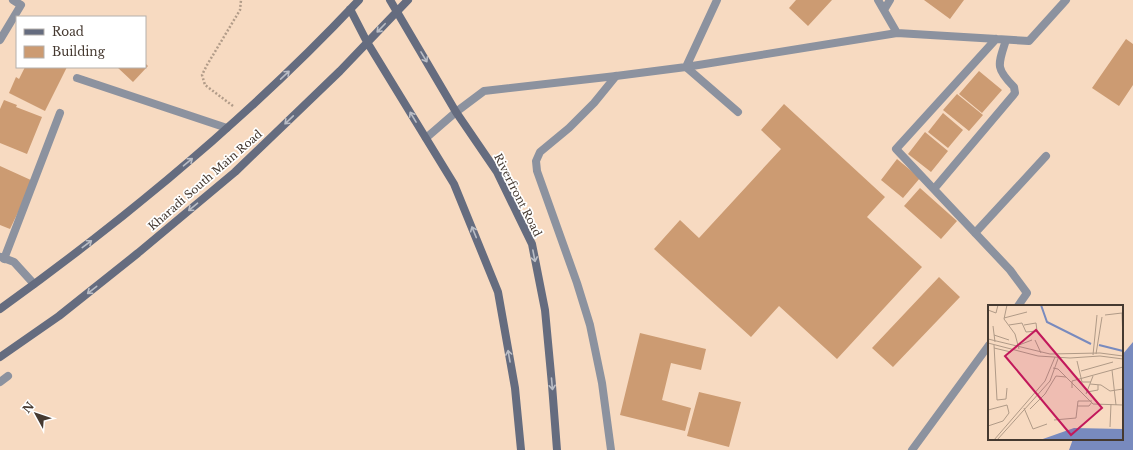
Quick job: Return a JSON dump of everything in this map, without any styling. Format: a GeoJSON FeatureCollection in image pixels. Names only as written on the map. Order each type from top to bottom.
{"type":"FeatureCollection","features":[{"type":"Feature","properties":{"kind":"main road"},"geometry":{"type":"LineString","coordinates":[[0,309],[114,224],[210,144],[303,58],[359,0]]}},
{"type":"Feature","properties":{"kind":"main road","name":"Riverfront Road"},"geometry":{"type":"LineString","coordinates":[[390,0],[456,112],[497,172],[532,244],[545,310],[557,450]]}},
{"type":"Feature","properties":{"kind":"main road","name":"Kharadi South Main Road"},"geometry":{"type":"LineString","coordinates":[[0,357],[59,316],[138,253],[235,172],[340,71],[408,0]]}},
{"type":"Feature","properties":{"kind":"main road"},"geometry":{"type":"LineString","coordinates":[[350,9],[367,42],[454,184],[498,292],[515,388],[521,450]]}},
{"type":"Feature","properties":{"kind":"street"},"geometry":{"type":"LineString","coordinates":[[0,40],[20,5],[13,0]]}},
{"type":"Feature","properties":{"kind":"street"},"geometry":{"type":"LineString","coordinates":[[686,67],[717,0]]}},
{"type":"Feature","properties":{"kind":"street"},"geometry":{"type":"LineString","coordinates":[[878,0],[896,33]]}},
{"type":"Feature","properties":{"kind":"street"},"geometry":{"type":"LineString","coordinates":[[884,10],[890,0]]}},
{"type":"Feature","properties":{"kind":"street"},"geometry":{"type":"LineString","coordinates":[[426,138],[456,112],[484,91],[686,67],[896,33],[1029,41],[1066,0]]}},
{"type":"Feature","properties":{"kind":"street"},"geometry":{"type":"LineString","coordinates":[[996,39],[896,149],[1010,270],[1027,293],[1019,305]]}},
{"type":"Feature","properties":{"kind":"street"},"geometry":{"type":"LineString","coordinates":[[934,190],[1015,93],[1014,88],[1003,76],[1000,69],[1001,57],[1006,40]]}},
{"type":"Feature","properties":{"kind":"street"},"geometry":{"type":"LineString","coordinates":[[686,67],[738,112]]}},
{"type":"Feature","properties":{"kind":"street"},"geometry":{"type":"LineString","coordinates":[[611,450],[602,383],[590,325],[577,283],[537,171],[536,161],[540,152],[569,128],[594,103],[616,76]]}},
{"type":"Feature","properties":{"kind":"street"},"geometry":{"type":"LineString","coordinates":[[77,78],[227,128]]}},
{"type":"Feature","properties":{"kind":"street"},"geometry":{"type":"LineString","coordinates":[[34,284],[14,262],[2,258],[60,113]]}},
{"type":"Feature","properties":{"kind":"street"},"geometry":{"type":"LineString","coordinates":[[975,233],[1046,156]]}},
{"type":"Feature","properties":{"kind":"street"},"geometry":{"type":"LineString","coordinates":[[912,450],[988,346]]}},
{"type":"Feature","properties":{"kind":"street"},"geometry":{"type":"LineString","coordinates":[[0,382],[8,376]]}},
{"type":"Feature","properties":{"kind":"path"},"geometry":{"type":"LineString","coordinates":[[241,0],[240,10],[202,75],[205,85],[243,113]]}},
{"type":"Feature","properties":{"kind":"water"},"geometry":{"type":"Polygon","coordinates":[[[1133,342],[1133,450],[1069,450],[1073,440],[1123,440],[1123,354],[1133,342]]]}},
{"type":"Feature","properties":{"kind":"building"},"geometry":{"type":"Polygon","coordinates":[[[796,0],[832,0],[808,26],[789,8],[796,0]]]}},
{"type":"Feature","properties":{"kind":"building"},"geometry":{"type":"Polygon","coordinates":[[[924,0],[964,0],[950,19],[924,0]]]}},
{"type":"Feature","properties":{"kind":"building"},"geometry":{"type":"Polygon","coordinates":[[[1126,39],[1133,44],[1133,85],[1119,106],[1092,88],[1126,39]]]}},
{"type":"Feature","properties":{"kind":"building"},"geometry":{"type":"Polygon","coordinates":[[[146,64],[148,66],[133,82],[118,68],[146,68],[146,64]]]}},
{"type":"Feature","properties":{"kind":"building"},"geometry":{"type":"Polygon","coordinates":[[[24,68],[66,68],[45,111],[9,93],[16,77],[19,79],[24,68]]]}},
{"type":"Feature","properties":{"kind":"building"},"geometry":{"type":"Polygon","coordinates":[[[979,71],[1002,90],[982,113],[959,94],[979,71]]]}},
{"type":"Feature","properties":{"kind":"building"},"geometry":{"type":"Polygon","coordinates":[[[957,94],[983,115],[969,131],[943,110],[957,94]]]}},
{"type":"Feature","properties":{"kind":"building"},"geometry":{"type":"Polygon","coordinates":[[[4,100],[17,105],[16,107],[42,117],[27,154],[0,143],[0,109],[4,100]]]}},
{"type":"Feature","properties":{"kind":"building"},"geometry":{"type":"Polygon","coordinates":[[[784,104],[885,197],[867,217],[922,267],[837,359],[779,306],[751,337],[654,249],[680,220],[699,238],[781,149],[761,130],[784,104]]]}},
{"type":"Feature","properties":{"kind":"building"},"geometry":{"type":"Polygon","coordinates":[[[943,113],[963,130],[948,148],[928,132],[943,113]]]}},
{"type":"Feature","properties":{"kind":"building"},"geometry":{"type":"Polygon","coordinates":[[[925,132],[948,151],[931,172],[908,154],[925,132]]]}},
{"type":"Feature","properties":{"kind":"building"},"geometry":{"type":"Polygon","coordinates":[[[897,159],[920,178],[903,198],[881,180],[897,159]]]}},
{"type":"Feature","properties":{"kind":"building"},"geometry":{"type":"Polygon","coordinates":[[[0,166],[33,181],[10,229],[0,225],[0,166]]]}},
{"type":"Feature","properties":{"kind":"building"},"geometry":{"type":"Polygon","coordinates":[[[920,188],[957,221],[941,239],[904,206],[920,188]]]}},
{"type":"Feature","properties":{"kind":"building"},"geometry":{"type":"Polygon","coordinates":[[[939,277],[960,297],[893,367],[872,348],[939,277]]]}},
{"type":"Feature","properties":{"kind":"building"},"geometry":{"type":"Polygon","coordinates":[[[640,333],[706,349],[701,370],[671,363],[662,400],[691,408],[685,431],[620,415],[640,333]]]}},
{"type":"Feature","properties":{"kind":"building"},"geometry":{"type":"Polygon","coordinates":[[[699,392],[741,402],[729,447],[687,436],[699,392]]]}}]}
